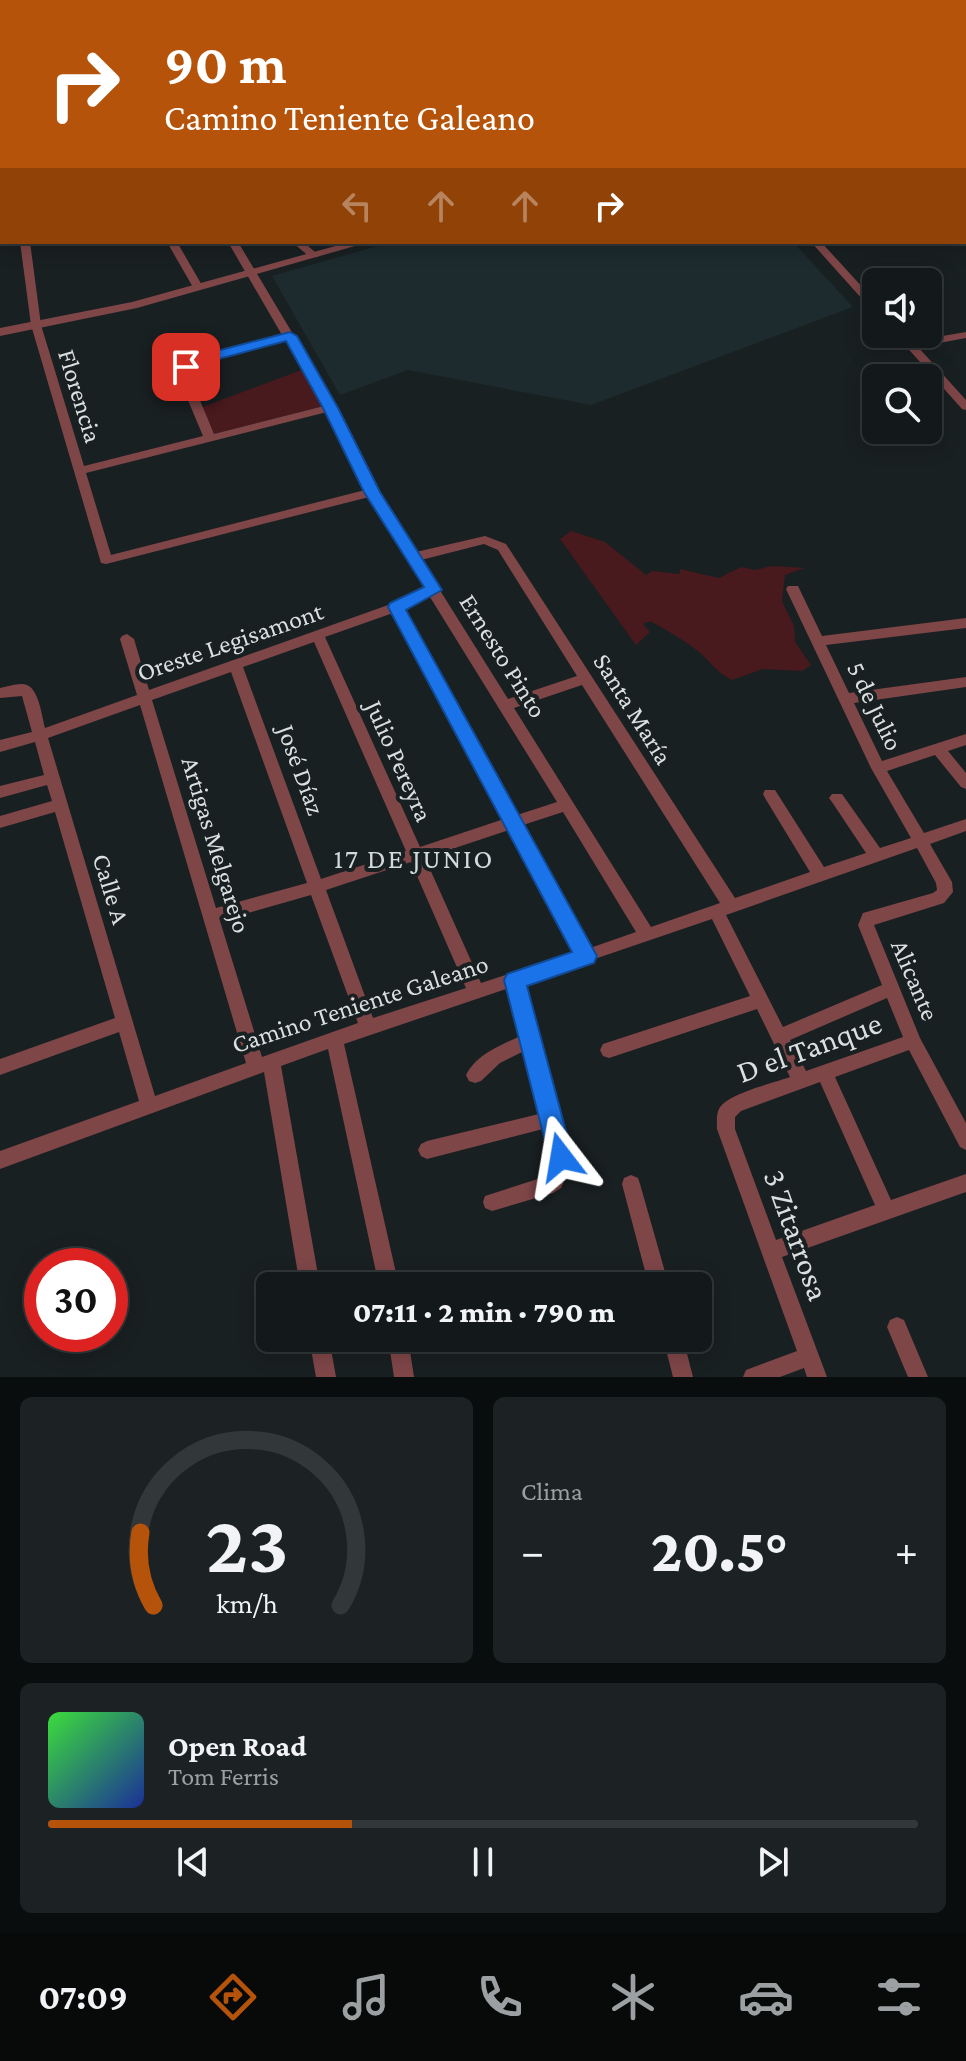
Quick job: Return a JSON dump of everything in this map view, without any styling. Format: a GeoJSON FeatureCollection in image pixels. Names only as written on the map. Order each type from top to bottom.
{"type":"FeatureCollection","features":[{"type":"Feature","properties":{"kind":"street","name":"Florencia"},"geometry":{"type":"LineString","coordinates":[[25,244],[36,325],[106,560],[372,492]]}},
{"type":"Feature","properties":{"kind":"street"},"geometry":{"type":"LineString","coordinates":[[173,244],[198,287]]}},
{"type":"Feature","properties":{"kind":"street","name":"Ernesto Pinto"},"geometry":{"type":"LineString","coordinates":[[234,244],[331,408],[372,492],[647,935]]}},
{"type":"Feature","properties":{"kind":"street"},"geometry":{"type":"LineString","coordinates":[[300,244],[315,256]]}},
{"type":"Feature","properties":{"kind":"street"},"geometry":{"type":"LineString","coordinates":[[0,332],[133,305],[356,244]]}},
{"type":"Feature","properties":{"kind":"street"},"geometry":{"type":"LineString","coordinates":[[818,244],[862,293]]}},
{"type":"Feature","properties":{"kind":"street"},"geometry":{"type":"LineString","coordinates":[[942,339],[966,335]]}},
{"type":"Feature","properties":{"kind":"street"},"geometry":{"type":"LineString","coordinates":[[210,439],[183,374],[186,367],[195,361],[290,336]]}},
{"type":"Feature","properties":{"kind":"street"},"geometry":{"type":"LineString","coordinates":[[913,348],[966,407]]}},
{"type":"Feature","properties":{"kind":"street"},"geometry":{"type":"LineString","coordinates":[[80,471],[331,408]]}},
{"type":"Feature","properties":{"kind":"street","name":"Santa María"},"geometry":{"type":"LineString","coordinates":[[414,557],[479,541],[492,541],[502,547],[586,678],[723,908],[761,1000],[802,1082]]}},
{"type":"Feature","properties":{"kind":"street","name":"5 de Julio"},"geometry":{"type":"LineString","coordinates":[[793,589],[878,768],[922,839]]}},
{"type":"Feature","properties":{"kind":"street","name":"Oreste Legisamont"},"geometry":{"type":"LineString","coordinates":[[0,746],[40,735],[318,636],[434,590]]}},
{"type":"Feature","properties":{"kind":"street"},"geometry":{"type":"LineString","coordinates":[[396,607],[586,956]]}},
{"type":"Feature","properties":{"kind":"street"},"geometry":{"type":"LineString","coordinates":[[817,641],[966,623]]}},
{"type":"Feature","properties":{"kind":"street","name":"Julio Pereyra"},"geometry":{"type":"LineString","coordinates":[[318,636],[477,993]]}},
{"type":"Feature","properties":{"kind":"street","name":"Artigas Melgarejo"},"geometry":{"type":"LineString","coordinates":[[127,639],[210,917],[264,1063],[307,1272]]}},
{"type":"Feature","properties":{"kind":"street","name":"José Díaz"},"geometry":{"type":"LineString","coordinates":[[235,665],[368,1027]]}},
{"type":"Feature","properties":{"kind":"street"},"geometry":{"type":"LineString","coordinates":[[505,706],[586,678]]}},
{"type":"Feature","properties":{"kind":"street"},"geometry":{"type":"LineString","coordinates":[[845,699],[966,682]]}},
{"type":"Feature","properties":{"kind":"street","name":"Calle A"},"geometry":{"type":"LineString","coordinates":[[0,693],[23,689],[28,694],[149,1105]]}},
{"type":"Feature","properties":{"kind":"street"},"geometry":{"type":"LineString","coordinates":[[878,768],[966,739]]}},
{"type":"Feature","properties":{"kind":"street"},"geometry":{"type":"LineString","coordinates":[[938,749],[966,783]]}},
{"type":"Feature","properties":{"kind":"street"},"geometry":{"type":"LineString","coordinates":[[0,792],[53,778]]}},
{"type":"Feature","properties":{"kind":"street"},"geometry":{"type":"LineString","coordinates":[[770,794],[821,876]]}},
{"type":"Feature","properties":{"kind":"street"},"geometry":{"type":"LineString","coordinates":[[837,798],[876,855]]}},
{"type":"Feature","properties":{"kind":"street"},"geometry":{"type":"LineString","coordinates":[[0,822],[61,804]]}},
{"type":"Feature","properties":{"kind":"street"},"geometry":{"type":"LineString","coordinates":[[210,917],[316,887],[566,805]]}},
{"type":"Feature","properties":{"kind":"street","name":"Camino Teniente Galeano"},"geometry":{"type":"LineString","coordinates":[[0,1160],[264,1063],[966,825]]}},
{"type":"Feature","properties":{"kind":"street","name":"Alicante"},"geometry":{"type":"LineString","coordinates":[[922,839],[944,882],[945,892],[938,898],[869,918],[866,925],[913,1041],[966,1141]]}},
{"type":"Feature","properties":{"kind":"street"},"geometry":{"type":"LineString","coordinates":[[492,1202],[546,1187],[554,1182],[561,1166],[515,980]]}},
{"type":"Feature","properties":{"kind":"street"},"geometry":{"type":"LineString","coordinates":[[779,1037],[890,989]]}},
{"type":"Feature","properties":{"kind":"street"},"geometry":{"type":"LineString","coordinates":[[609,1050],[761,1000]]}},
{"type":"Feature","properties":{"kind":"street"},"geometry":{"type":"LineString","coordinates":[[0,1067],[125,1022]]}},
{"type":"Feature","properties":{"kind":"street"},"geometry":{"type":"LineString","coordinates":[[334,1039],[386,1272]]}},
{"type":"Feature","properties":{"kind":"street"},"geometry":{"type":"LineString","coordinates":[[475,1075],[494,1057],[532,1039]]}},
{"type":"Feature","properties":{"kind":"street","name":"D el Tanque"},"geometry":{"type":"LineString","coordinates":[[726,1113],[735,1105],[913,1041]]}},
{"type":"Feature","properties":{"kind":"street"},"geometry":{"type":"LineString","coordinates":[[825,1074],[887,1211]]}},
{"type":"Feature","properties":{"kind":"street","name":"3 Zitarrosa"},"geometry":{"type":"LineString","coordinates":[[726,1113],[726,1129],[817,1377]]}},
{"type":"Feature","properties":{"kind":"street"},"geometry":{"type":"LineString","coordinates":[[427,1150],[551,1119]]}},
{"type":"Feature","properties":{"kind":"street"},"geometry":{"type":"LineString","coordinates":[[771,1251],[966,1183]]}},
{"type":"Feature","properties":{"kind":"street"},"geometry":{"type":"LineString","coordinates":[[631,1184],[655,1272]]}},
{"type":"Feature","properties":{"kind":"street"},"geometry":{"type":"LineString","coordinates":[[897,1327],[918,1377]]}},
{"type":"Feature","properties":{"kind":"street"},"geometry":{"type":"LineString","coordinates":[[322,1352],[326,1377]]}},
{"type":"Feature","properties":{"kind":"street"},"geometry":{"type":"LineString","coordinates":[[400,1352],[404,1377]]}},
{"type":"Feature","properties":{"kind":"street"},"geometry":{"type":"LineString","coordinates":[[677,1352],[683,1377]]}},
{"type":"Feature","properties":{"kind":"street"},"geometry":{"type":"LineString","coordinates":[[753,1377],[810,1356]]}},
{"type":"Feature","properties":{"kind":"shaded area"},"geometry":{"type":"Polygon","coordinates":[[[385,244],[795,244],[853,307],[591,405],[408,370],[340,395],[272,276],[385,244]]]}},
{"type":"Feature","properties":{"kind":"shaded area"},"geometry":{"type":"Polygon","coordinates":[[[304,369],[324,406],[214,434],[202,407],[304,369]]]}},
{"type":"Feature","properties":{"kind":"shaded area"},"geometry":{"type":"Polygon","coordinates":[[[571,531],[605,542],[646,575],[652,571],[680,574],[680,569],[719,578],[741,567],[755,570],[772,566],[805,568],[785,575],[782,601],[794,626],[795,642],[811,665],[802,671],[763,669],[732,680],[687,643],[650,621],[643,624],[650,632],[636,645],[560,539],[571,531]]]}},
{"type":"Feature","properties":{"kind":"district","name":"17 DE JUNIO"},"geometry":{"type":"Point","coordinates":[414,858]}},
{"type":"Feature","properties":{"kind":"route"},"geometry":{"type":"LineString","coordinates":[[186,367],[195,361],[290,336],[331,408],[372,492],[434,590],[396,607],[586,956],[515,980],[561,1157]]}}]}
